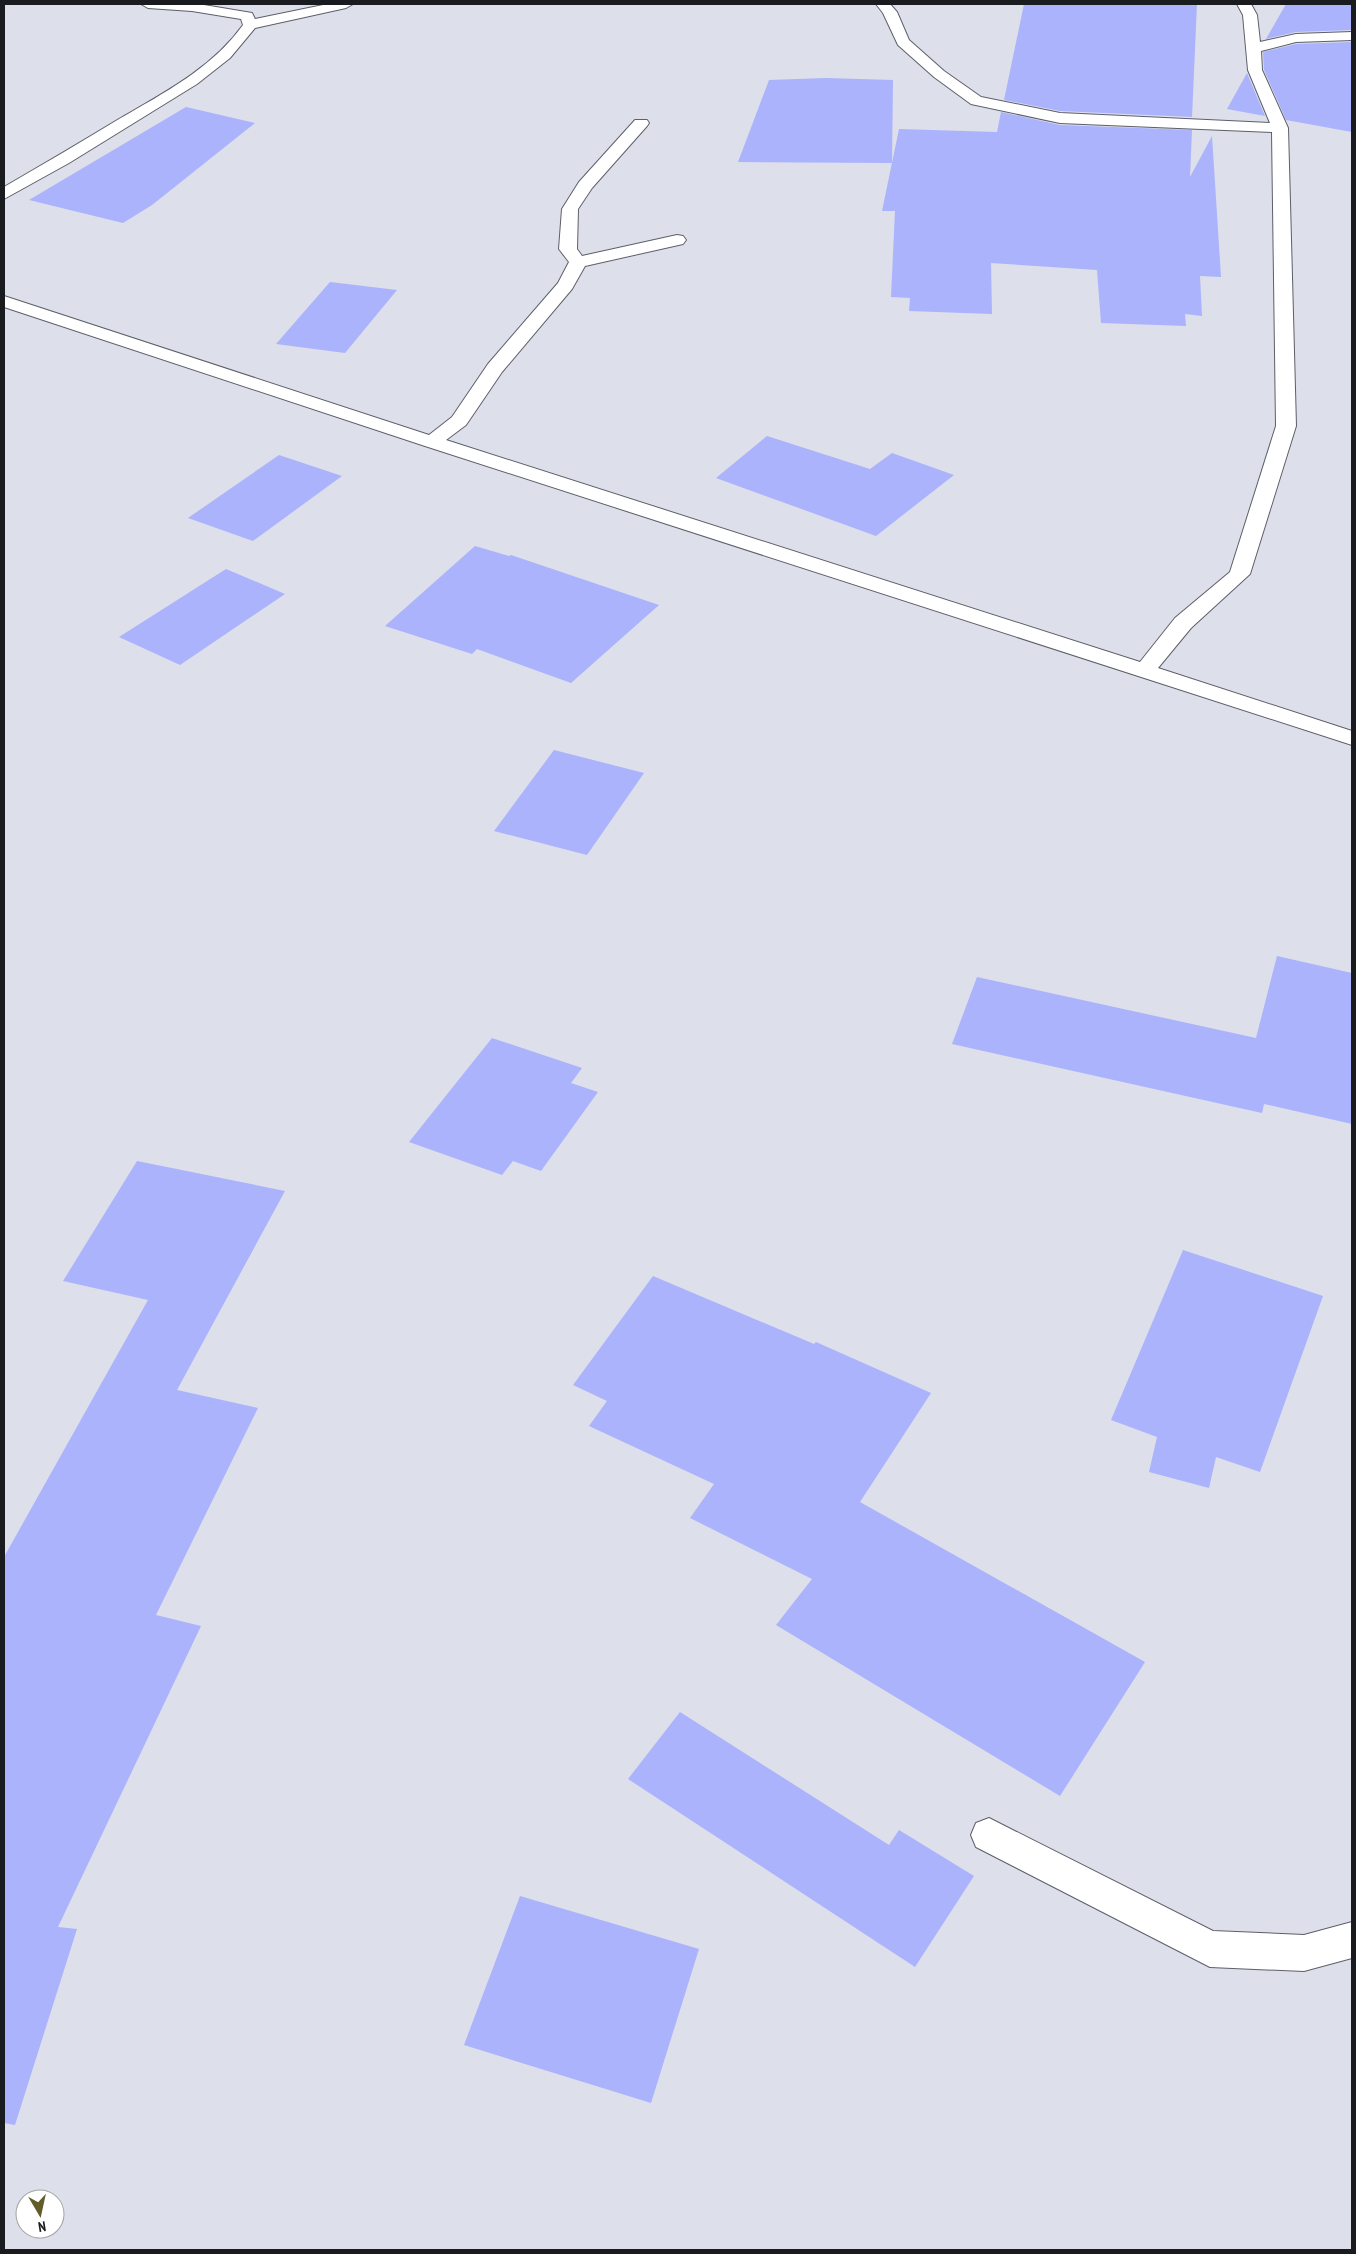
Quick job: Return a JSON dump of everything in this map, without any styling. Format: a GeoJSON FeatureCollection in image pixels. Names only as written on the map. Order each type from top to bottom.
{"type":"FeatureCollection","features":[{"type":"Feature","properties":{"kind":"street"},"geometry":{"type":"LineString","coordinates":[[148,4],[229,12],[247,16],[250,25]]}},
{"type":"Feature","properties":{"kind":"street"},"geometry":{"type":"LineString","coordinates":[[4,194],[166,98],[212,66],[244,35],[250,25],[346,4]]}},
{"type":"Feature","properties":{"kind":"street"},"geometry":{"type":"LineString","coordinates":[[883,4],[890,12],[903,42],[939,74],[976,101],[1060,118],[1280,128]]}},
{"type":"Feature","properties":{"kind":"street"},"geometry":{"type":"LineString","coordinates":[[1145,670],[1184,623],[1240,574],[1286,426],[1280,128],[1255,70],[1250,15],[1244,4]]}},
{"type":"Feature","properties":{"kind":"street"},"geometry":{"type":"LineString","coordinates":[[1254,48],[1296,38],[1352,36]]}},
{"type":"Feature","properties":{"kind":"street"},"geometry":{"type":"LineString","coordinates":[[578,262],[568,249],[570,209],[585,185],[641,122]]}},
{"type":"Feature","properties":{"kind":"street"},"geometry":{"type":"LineString","coordinates":[[432,442],[459,420],[495,368],[566,285],[578,262],[677,240]]}},
{"type":"Feature","properties":{"kind":"street"},"geometry":{"type":"LineString","coordinates":[[4,301],[432,442],[1352,738]]}},
{"type":"Feature","properties":{"kind":"street"},"geometry":{"type":"LineString","coordinates":[[989,1835],[1210,1949],[1304,1953],[1352,1940]]}},
{"type":"Feature","properties":{"kind":"building"},"geometry":{"type":"Polygon","coordinates":[[[1024,4],[1197,4],[1192,117],[1060,111],[1004,100],[1024,4]]]}},
{"type":"Feature","properties":{"kind":"building"},"geometry":{"type":"Polygon","coordinates":[[[1286,4],[1352,4],[1352,30],[1296,32],[1266,39],[1286,4]]]}},
{"type":"Feature","properties":{"kind":"building"},"geometry":{"type":"Polygon","coordinates":[[[1352,42],[1352,132],[1286,120],[1264,70],[1263,52],[1296,44],[1352,42]]]}},
{"type":"Feature","properties":{"kind":"building"},"geometry":{"type":"Polygon","coordinates":[[[1247,73],[1265,116],[1227,109],[1247,73]]]}},
{"type":"Feature","properties":{"kind":"building"},"geometry":{"type":"Polygon","coordinates":[[[826,78],[893,80],[892,163],[738,162],[769,80],[826,78]]]}},
{"type":"Feature","properties":{"kind":"building"},"geometry":{"type":"Polygon","coordinates":[[[186,107],[255,123],[152,205],[123,223],[29,200],[186,107]]]}},
{"type":"Feature","properties":{"kind":"building"},"geometry":{"type":"Polygon","coordinates":[[[1001,112],[1060,125],[1192,130],[1190,177],[1212,136],[1221,277],[1200,276],[1202,316],[1185,314],[1186,326],[1101,323],[1097,270],[991,263],[992,314],[909,311],[910,298],[891,297],[895,211],[882,211],[899,129],[997,132],[1001,112]]]}},
{"type":"Feature","properties":{"kind":"building"},"geometry":{"type":"Polygon","coordinates":[[[330,282],[397,290],[345,353],[276,344],[330,282]]]}},
{"type":"Feature","properties":{"kind":"building"},"geometry":{"type":"Polygon","coordinates":[[[767,436],[870,469],[892,453],[954,475],[876,536],[716,478],[767,436]]]}},
{"type":"Feature","properties":{"kind":"building"},"geometry":{"type":"Polygon","coordinates":[[[279,455],[342,476],[253,541],[188,518],[279,455]]]}},
{"type":"Feature","properties":{"kind":"building"},"geometry":{"type":"Polygon","coordinates":[[[475,546],[511,555],[659,605],[571,683],[477,649],[472,654],[385,626],[475,546]]]}},
{"type":"Feature","properties":{"kind":"building"},"geometry":{"type":"Polygon","coordinates":[[[226,569],[285,594],[180,665],[119,637],[226,569]]]}},
{"type":"Feature","properties":{"kind":"building"},"geometry":{"type":"Polygon","coordinates":[[[554,750],[644,773],[587,855],[494,831],[554,750]]]}},
{"type":"Feature","properties":{"kind":"building"},"geometry":{"type":"Polygon","coordinates":[[[1277,956],[1352,973],[1352,1124],[1264,1104],[1262,1113],[952,1044],[977,977],[1256,1038],[1277,956]]]}},
{"type":"Feature","properties":{"kind":"building"},"geometry":{"type":"Polygon","coordinates":[[[492,1038],[582,1068],[571,1083],[598,1092],[541,1171],[513,1161],[502,1175],[409,1142],[492,1038]]]}},
{"type":"Feature","properties":{"kind":"building"},"geometry":{"type":"Polygon","coordinates":[[[137,1161],[285,1191],[177,1390],[258,1408],[156,1615],[201,1626],[58,1927],[77,1929],[15,2125],[4,2123],[4,1557],[148,1300],[63,1281],[137,1161]]]}},
{"type":"Feature","properties":{"kind":"building"},"geometry":{"type":"Polygon","coordinates":[[[1183,1250],[1323,1296],[1260,1472],[1216,1457],[1209,1488],[1149,1472],[1157,1437],[1111,1420],[1183,1250]]]}},
{"type":"Feature","properties":{"kind":"building"},"geometry":{"type":"Polygon","coordinates":[[[653,1276],[814,1344],[816,1342],[931,1393],[860,1502],[1145,1662],[1060,1796],[776,1625],[812,1579],[690,1518],[714,1484],[589,1426],[607,1401],[573,1385],[653,1276]]]}},
{"type":"Feature","properties":{"kind":"building"},"geometry":{"type":"Polygon","coordinates":[[[680,1712],[889,1845],[899,1830],[974,1876],[915,1967],[628,1779],[680,1712]]]}},
{"type":"Feature","properties":{"kind":"building"},"geometry":{"type":"Polygon","coordinates":[[[520,1896],[699,1949],[651,2103],[464,2045],[520,1896]]]}}]}
